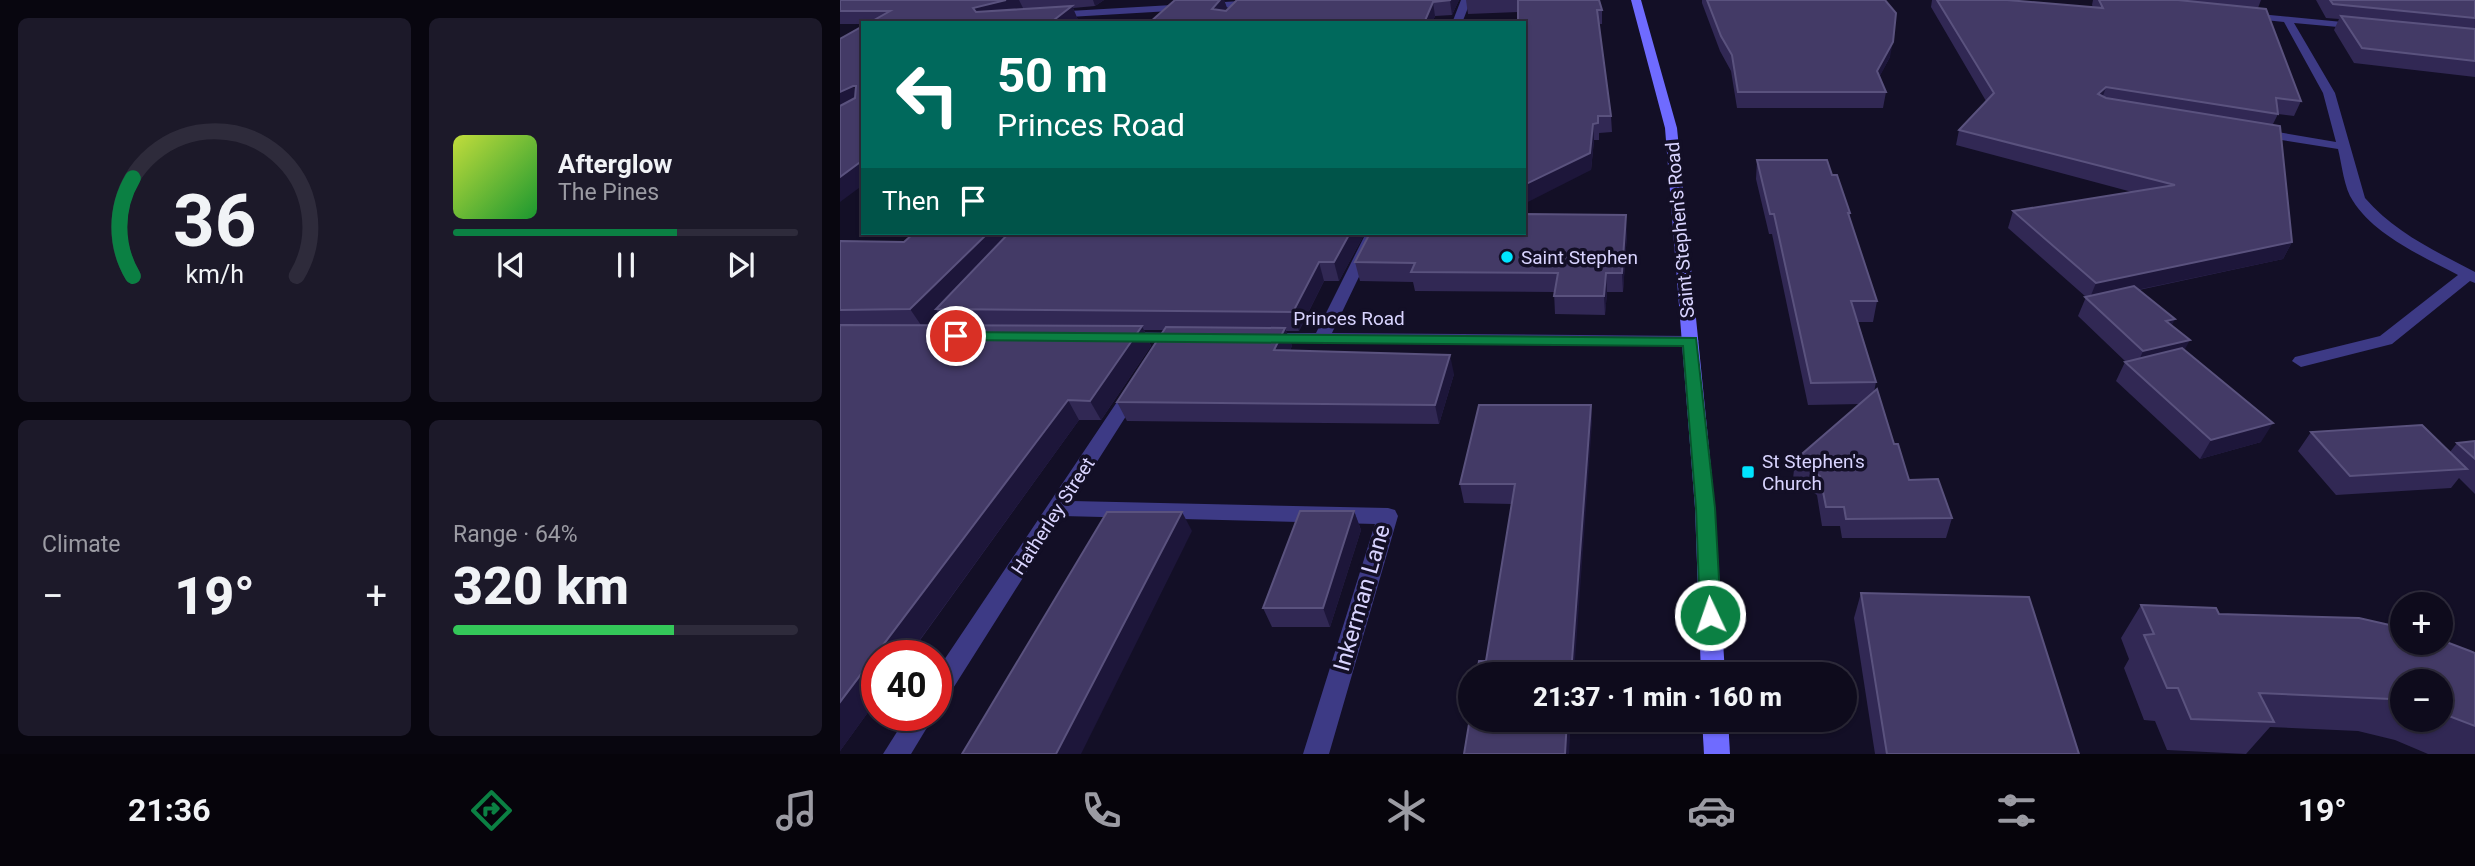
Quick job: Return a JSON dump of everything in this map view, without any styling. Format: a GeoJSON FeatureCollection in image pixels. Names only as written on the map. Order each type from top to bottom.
{"type":"FeatureCollection","features":[{"type":"Feature","properties":{"kind":"street"},"geometry":{"type":"LineString","coordinates":[[1037,15],[1304,0]]}},
{"type":"Feature","properties":{"kind":"street"},"geometry":{"type":"LineString","coordinates":[[1458,21],[1466,0]]}},
{"type":"Feature","properties":{"kind":"street","name":"Saint Stephen's Road"},"geometry":{"type":"LineString","coordinates":[[1636,0],[1671,128],[1705,508],[1712,662]]}},
{"type":"Feature","properties":{"kind":"street"},"geometry":{"type":"LineString","coordinates":[[1233,13],[1242,4]]}},
{"type":"Feature","properties":{"kind":"street"},"geometry":{"type":"LineString","coordinates":[[2237,15],[2368,27]]}},
{"type":"Feature","properties":{"kind":"street"},"geometry":{"type":"LineString","coordinates":[[2287,19],[2329,93],[2346,147],[2358,199],[2370,213],[2410,244],[2472,276],[2386,340],[2301,361]]}},
{"type":"Feature","properties":{"kind":"street"},"geometry":{"type":"LineString","coordinates":[[2251,132],[2346,147]]}},
{"type":"Feature","properties":{"kind":"street"},"geometry":{"type":"LineString","coordinates":[[1321,338],[1372,235]]}},
{"type":"Feature","properties":{"kind":"street"},"geometry":{"type":"LineString","coordinates":[[1102,337],[1196,338]]}},
{"type":"Feature","properties":{"kind":"street","name":"Hatherley Street"},"geometry":{"type":"LineString","coordinates":[[952,669],[1168,338]]}},
{"type":"Feature","properties":{"kind":"street","name":"Princes Road"},"geometry":{"type":"LineString","coordinates":[[1252,338],[1690,341]]}},
{"type":"Feature","properties":{"kind":"street","name":"Inkerman Lane"},"geometry":{"type":"LineString","coordinates":[[1058,508],[1388,516],[1315,754]]}},
{"type":"Feature","properties":{"kind":"street"},"geometry":{"type":"LineString","coordinates":[[896,754],[911,731]]}},
{"type":"Feature","properties":{"kind":"street"},"geometry":{"type":"LineString","coordinates":[[1716,732],[1717,754]]}},
{"type":"Feature","properties":{"kind":"building"},"geometry":{"type":"Polygon","coordinates":[[[840,0],[1006,0],[973,8],[976,12],[1072,6],[1053,21],[872,21],[890,11],[840,11],[840,0]]]}},
{"type":"Feature","properties":{"kind":"building"},"geometry":{"type":"Polygon","coordinates":[[[1175,0],[1220,0],[1212,9],[1226,11],[1237,0],[1451,0],[1433,2],[1425,21],[1151,21],[1175,0]]]}},
{"type":"Feature","properties":{"kind":"building"},"geometry":{"type":"Polygon","coordinates":[[[1518,0],[1599,0],[1602,10],[1597,10],[1611,116],[1598,116],[1598,123],[1593,124],[1590,153],[1526,184],[1526,21],[1518,21],[1518,0]]]}},
{"type":"Feature","properties":{"kind":"building"},"geometry":{"type":"Polygon","coordinates":[[[1707,0],[1885,0],[1896,13],[1893,42],[1877,71],[1886,92],[1738,92],[1732,55],[1721,36],[1707,0]]]}},
{"type":"Feature","properties":{"kind":"building"},"geometry":{"type":"Polygon","coordinates":[[[1937,0],[2007,0],[2103,8],[2099,0],[2178,0],[2266,9],[2301,101],[2276,98],[2278,114],[2106,87],[2098,94],[2106,98],[2280,126],[2292,242],[2096,283],[2013,211],[2175,185],[1959,130],[1994,93],[1937,0]]]}},
{"type":"Feature","properties":{"kind":"building"},"geometry":{"type":"Polygon","coordinates":[[[2330,0],[2475,0],[2475,18],[2333,4],[2330,0]]]}},
{"type":"Feature","properties":{"kind":"building"},"geometry":{"type":"Polygon","coordinates":[[[2341,16],[2475,29],[2475,61],[2362,48],[2341,16]]]}},
{"type":"Feature","properties":{"kind":"building"},"geometry":{"type":"Polygon","coordinates":[[[861,27],[861,161],[840,177],[840,106],[855,98],[856,86],[840,92],[840,39],[861,27]]]}},
{"type":"Feature","properties":{"kind":"building"},"geometry":{"type":"Polygon","coordinates":[[[1757,160],[1827,160],[1832,175],[1837,175],[1877,301],[1851,301],[1876,382],[1811,383],[1774,214],[1770,214],[1757,160]]]}},
{"type":"Feature","properties":{"kind":"building","name":"Saint Stephen"},"geometry":{"type":"Polygon","coordinates":[[[1526,214],[1626,215],[1622,273],[1606,273],[1604,296],[1554,296],[1558,273],[1411,272],[1415,263],[1355,262],[1369,235],[1526,235],[1526,214]]]}},
{"type":"Feature","properties":{"kind":"building"},"geometry":{"type":"Polygon","coordinates":[[[912,235],[986,235],[910,309],[840,310],[840,241],[904,242],[912,235]]]}},
{"type":"Feature","properties":{"kind":"building"},"geometry":{"type":"Polygon","coordinates":[[[1007,235],[1349,235],[1334,262],[1319,262],[1293,312],[936,309],[1007,235]]]}},
{"type":"Feature","properties":{"kind":"building"},"geometry":{"type":"Polygon","coordinates":[[[2134,286],[2175,319],[2166,321],[2190,340],[2143,351],[2085,297],[2134,286]]]}},
{"type":"Feature","properties":{"kind":"building"},"geometry":{"type":"Polygon","coordinates":[[[840,325],[1142,326],[1090,401],[1068,400],[887,640],[861,640],[861,674],[840,702],[840,325]]]}},
{"type":"Feature","properties":{"kind":"building"},"geometry":{"type":"Polygon","coordinates":[[[1166,327],[1285,328],[1274,350],[1450,355],[1435,405],[1117,402],[1166,327]]]}},
{"type":"Feature","properties":{"kind":"building"},"geometry":{"type":"Polygon","coordinates":[[[2182,348],[2273,423],[2211,440],[2125,362],[2182,348]]]}},
{"type":"Feature","properties":{"kind":"building"},"geometry":{"type":"Polygon","coordinates":[[[1877,389],[1894,444],[1898,444],[1909,480],[1938,479],[1952,518],[1846,519],[1844,507],[1826,507],[1820,476],[1795,460],[1877,389]]]}},
{"type":"Feature","properties":{"kind":"building"},"geometry":{"type":"Polygon","coordinates":[[[1479,405],[1591,405],[1572,662],[1479,662],[1486,661],[1515,484],[1460,484],[1479,405]]]}},
{"type":"Feature","properties":{"kind":"building"},"geometry":{"type":"Polygon","coordinates":[[[2422,425],[2467,469],[2350,476],[2311,432],[2422,425]]]}},
{"type":"Feature","properties":{"kind":"building"},"geometry":{"type":"Polygon","coordinates":[[[2475,441],[2475,459],[2457,443],[2475,441]]]}},
{"type":"Feature","properties":{"kind":"building"},"geometry":{"type":"Polygon","coordinates":[[[1300,511],[1354,511],[1323,608],[1263,608],[1300,511]]]}},
{"type":"Feature","properties":{"kind":"building"},"geometry":{"type":"Polygon","coordinates":[[[1107,512],[1182,512],[1056,754],[962,754],[1107,512]]]}},
{"type":"Feature","properties":{"kind":"building"},"geometry":{"type":"Polygon","coordinates":[[[1861,593],[2029,597],[2079,754],[1887,754],[1861,593]]]}},
{"type":"Feature","properties":{"kind":"building"},"geometry":{"type":"Polygon","coordinates":[[[2141,605],[2216,608],[2219,614],[2359,618],[2390,625],[2390,655],[2453,655],[2453,645],[2475,653],[2475,726],[2453,718],[2453,669],[2390,669],[2390,699],[2259,693],[2274,722],[2191,719],[2178,688],[2167,688],[2144,635],[2154,634],[2141,605]]]}},
{"type":"Feature","properties":{"kind":"building"},"geometry":{"type":"Polygon","coordinates":[[[1468,732],[1566,732],[1565,754],[1464,754],[1468,732]]]}},
{"type":"Feature","properties":{"kind":"place","name":"Saint Stephen"},"geometry":{"type":"Point","coordinates":[1507,257]}},
{"type":"Feature","properties":{"kind":"place","name":"St Stephen's Church"},"geometry":{"type":"Point","coordinates":[1748,472]}},
{"type":"Feature","properties":{"kind":"route"},"geometry":{"type":"LineString","coordinates":[[956,336],[1690,341],[1705,508],[1710,615]]}}]}
